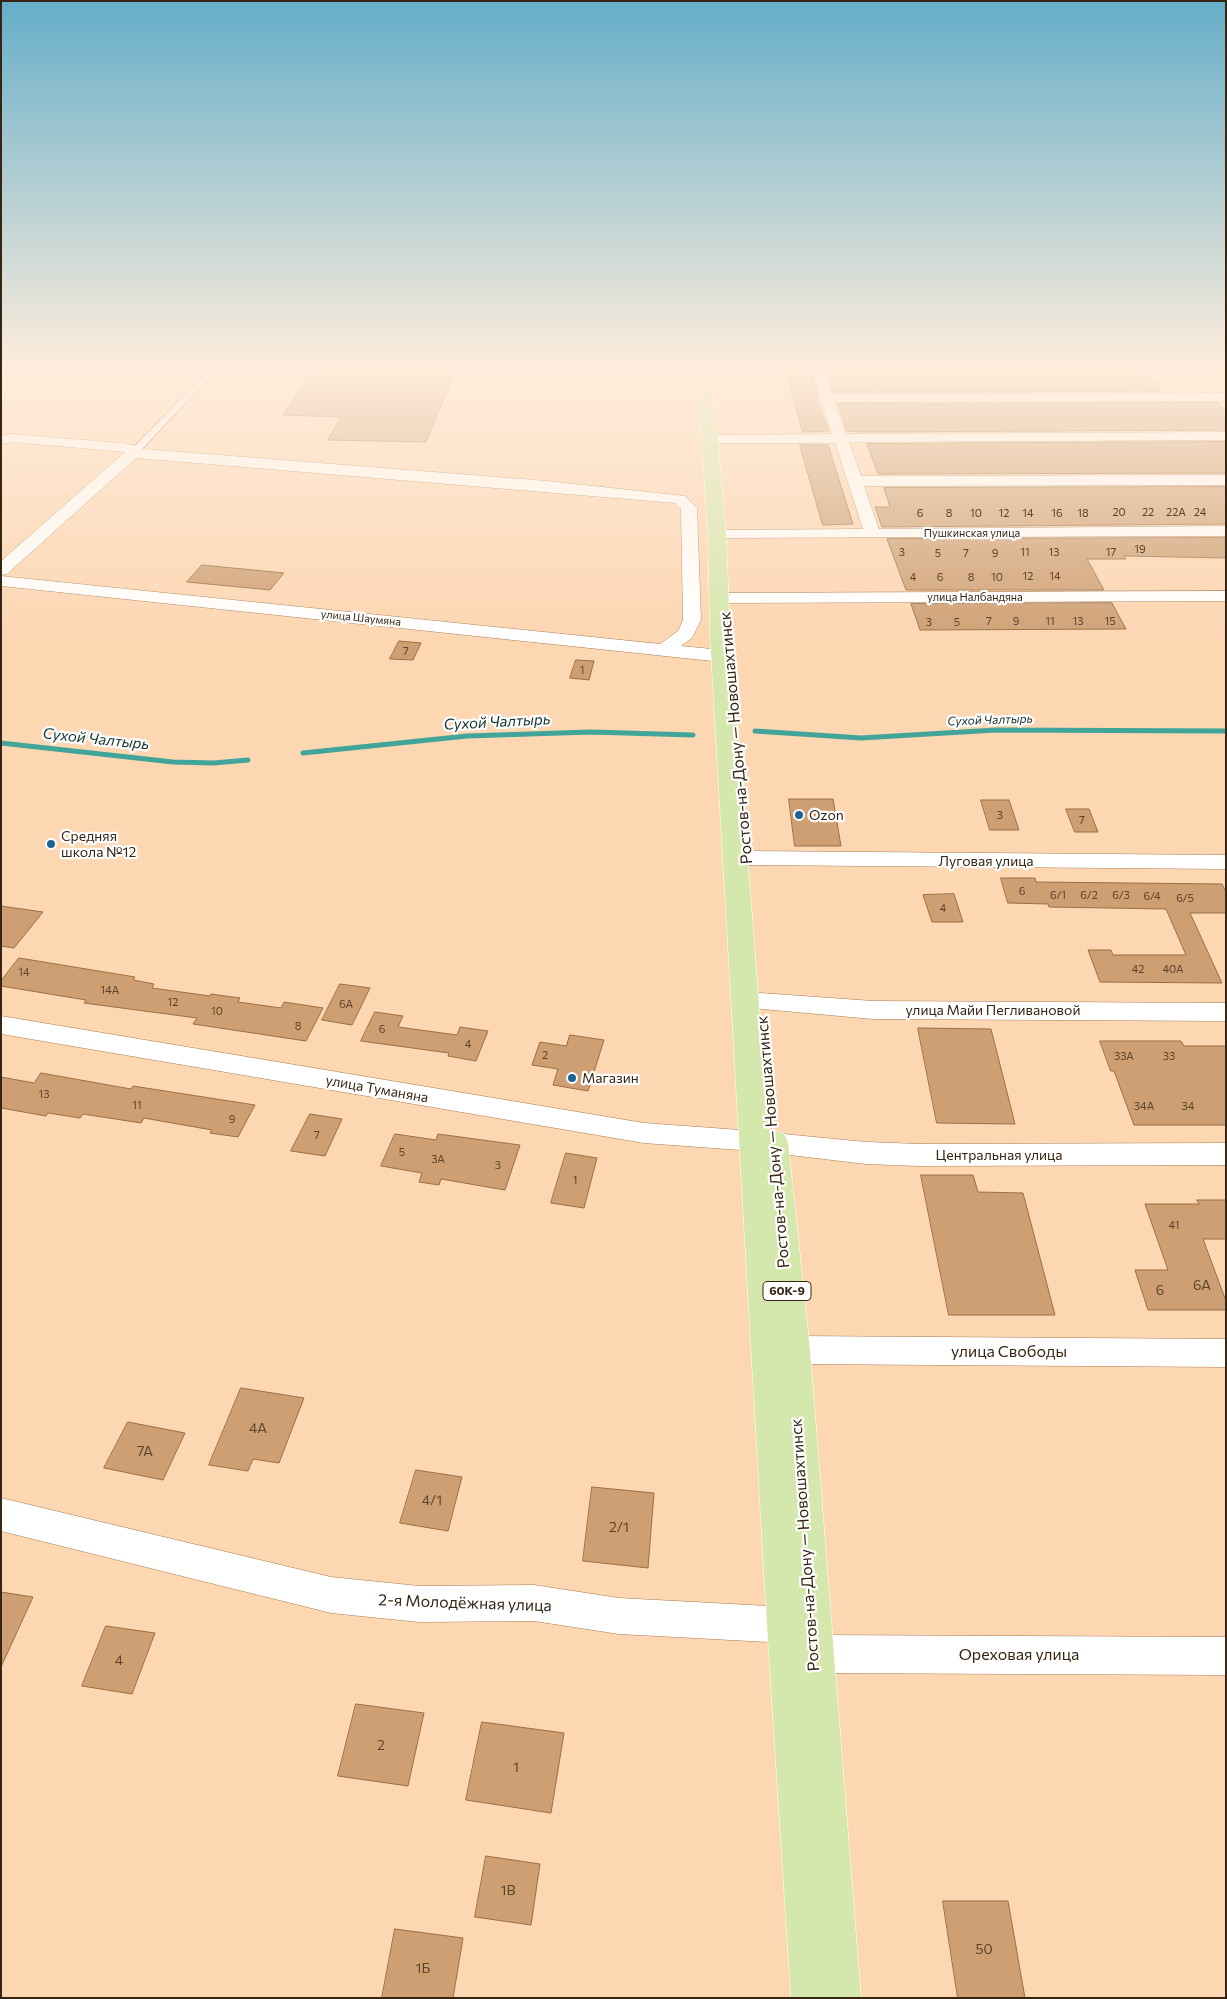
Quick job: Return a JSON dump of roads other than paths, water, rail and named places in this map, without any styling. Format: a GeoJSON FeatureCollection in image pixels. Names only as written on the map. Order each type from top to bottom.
{"type":"FeatureCollection","features":[{"type":"Feature","properties":{"kind":"main road","name":"Ростов-на-Дону — Новошахтинск"},"geometry":{"type":"LineString","coordinates":[[711,457],[722,592],[722,656],[764,1142],[793,1350],[812,1654],[837,1998]]}},
{"type":"Feature","properties":{"kind":"main road","name":"Ростов-на-Дону — Новошахтинск"},"geometry":{"type":"LineString","coordinates":[[722,592],[729,635],[760,1002],[764,1142],[787,1625],[815,1998]]}},
{"type":"Feature","properties":{"kind":"street"},"geometry":{"type":"LineString","coordinates":[[1,570],[129,457]]}},
{"type":"Feature","properties":{"kind":"street"},"geometry":{"type":"LineString","coordinates":[[199,457],[680,499],[689,508],[692,620],[686,634],[664,650]]}},
{"type":"Feature","properties":{"kind":"street"},"geometry":{"type":"LineString","coordinates":[[847,457],[872,533]]}},
{"type":"Feature","properties":{"kind":"street"},"geometry":{"type":"LineString","coordinates":[[855,481],[1226,480]]}},
{"type":"Feature","properties":{"kind":"street","name":"Пушкинская улица"},"geometry":{"type":"LineString","coordinates":[[718,534],[1226,531]]}},
{"type":"Feature","properties":{"kind":"street","name":"улица Шаумяна"},"geometry":{"type":"LineString","coordinates":[[1,581],[722,656]]}},
{"type":"Feature","properties":{"kind":"street","name":"улица Налбандяна"},"geometry":{"type":"LineString","coordinates":[[722,592],[1226,596]]}},
{"type":"Feature","properties":{"kind":"street","name":"Луговая улица"},"geometry":{"type":"LineString","coordinates":[[747,858],[1226,862]]}},
{"type":"Feature","properties":{"kind":"street","name":"улица Майи Пегливановой"},"geometry":{"type":"LineString","coordinates":[[760,1002],[873,1010],[1226,1012]]}},
{"type":"Feature","properties":{"kind":"street","name":"улица Туманяна"},"geometry":{"type":"LineString","coordinates":[[1,1025],[644,1133],[764,1142]]}},
{"type":"Feature","properties":{"kind":"street","name":"Центральная улица"},"geometry":{"type":"LineString","coordinates":[[764,1142],[866,1153],[919,1155],[1226,1154]]}},
{"type":"Feature","properties":{"kind":"street","name":"улица Свободы"},"geometry":{"type":"LineString","coordinates":[[793,1350],[1226,1353]]}},
{"type":"Feature","properties":{"kind":"street","name":"2-я Молодёжная улица"},"geometry":{"type":"LineString","coordinates":[[1,1514],[331,1595],[419,1604],[534,1603],[619,1616],[787,1625]]}},
{"type":"Feature","properties":{"kind":"street","name":"Ореховая улица"},"geometry":{"type":"LineString","coordinates":[[812,1654],[1226,1656]]}},
{"type":"Feature","properties":{"kind":"waterway","name":"Сухой Чалтырь"},"geometry":{"type":"LineString","coordinates":[[755,731],[861,738],[996,730],[1226,731]]}},
{"type":"Feature","properties":{"kind":"waterway","name":"Сухой Чалтырь"},"geometry":{"type":"LineString","coordinates":[[303,753],[467,736],[591,732],[693,735]]}},
{"type":"Feature","properties":{"kind":"waterway","name":"Сухой Чалтырь"},"geometry":{"type":"LineString","coordinates":[[1,743],[173,762],[214,763],[248,760]]}},
{"type":"Feature","properties":{"kind":"place","name":"Ozon"},"geometry":{"type":"Point","coordinates":[799,815]}},
{"type":"Feature","properties":{"kind":"place","name":"Средняя школа №12"},"geometry":{"type":"Point","coordinates":[51,844]}},
{"type":"Feature","properties":{"kind":"place","name":"Магазин"},"geometry":{"type":"Point","coordinates":[572,1078]}}]}
